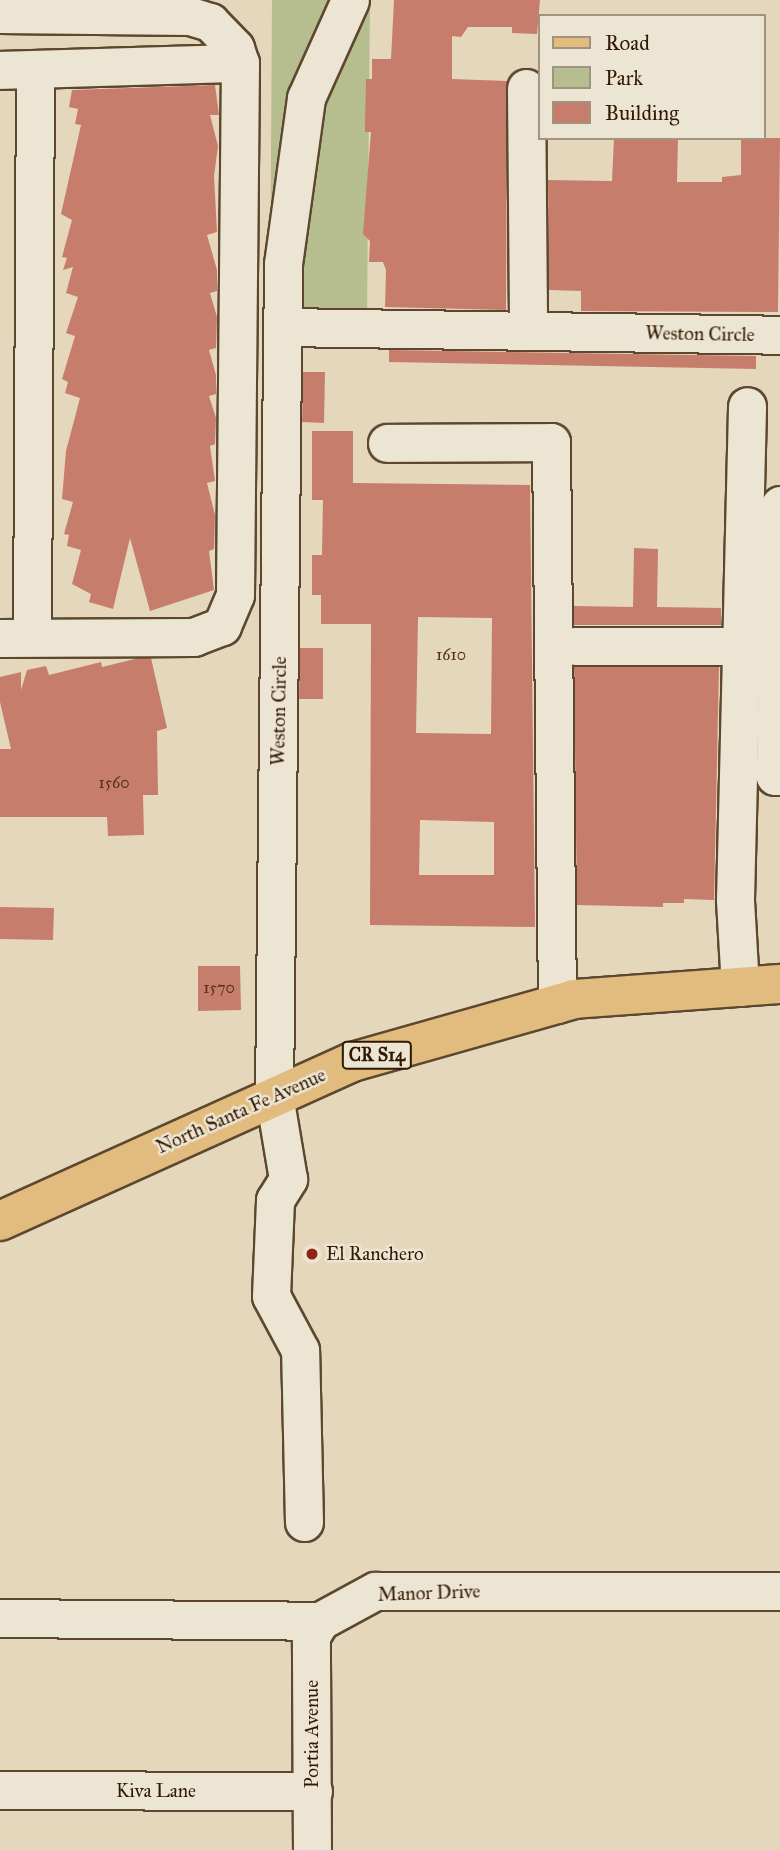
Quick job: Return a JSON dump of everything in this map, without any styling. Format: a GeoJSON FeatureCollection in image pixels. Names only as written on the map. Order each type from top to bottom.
{"type":"FeatureCollection","features":[{"type":"Feature","properties":{"kind":"main road","name":"North Santa Fe Avenue"},"geometry":{"type":"LineString","coordinates":[[0,1221],[352,1062],[574,999],[780,984]]}},
{"type":"Feature","properties":{"kind":"street","name":"Weston Circle"},"geometry":{"type":"LineString","coordinates":[[304,1522],[300,1350],[271,1296],[275,1200],[288,1179],[274,1095],[283,264],[306,98],[350,0]]}},
{"type":"Feature","properties":{"kind":"street"},"geometry":{"type":"LineString","coordinates":[[0,13],[190,16],[210,22],[235,48],[240,63],[235,595],[222,626],[194,637],[16,638],[18,70],[240,63]]}},
{"type":"Feature","properties":{"kind":"street"},"geometry":{"type":"LineString","coordinates":[[526,88],[528,331]]}},
{"type":"Feature","properties":{"kind":"street","name":"Weston Circle"},"geometry":{"type":"LineString","coordinates":[[284,327],[780,335]]}},
{"type":"Feature","properties":{"kind":"street"},"geometry":{"type":"LineString","coordinates":[[740,987],[735,899],[747,406]]}},
{"type":"Feature","properties":{"kind":"street"},"geometry":{"type":"LineString","coordinates":[[387,443],[551,442],[556,1004]]}},
{"type":"Feature","properties":{"kind":"street"},"geometry":{"type":"LineString","coordinates":[[780,505],[775,762],[775,776],[780,776]]}},
{"type":"Feature","properties":{"kind":"street"},"geometry":{"type":"LineString","coordinates":[[575,646],[741,646]]}},
{"type":"Feature","properties":{"kind":"street","name":"Manor Drive"},"geometry":{"type":"LineString","coordinates":[[0,1618],[320,1621],[375,1591],[780,1591]]}},
{"type":"Feature","properties":{"kind":"street","name":"Portia Avenue"},"geometry":{"type":"LineString","coordinates":[[312,1850],[311,1636],[320,1621]]}},
{"type":"Feature","properties":{"kind":"street","name":"Kiva Lane"},"geometry":{"type":"LineString","coordinates":[[0,1790],[313,1791]]}},
{"type":"Feature","properties":{"kind":"green space"},"geometry":{"type":"Polygon","coordinates":[[[272,0],[370,0],[367,318],[270,316],[272,0]]]}},
{"type":"Feature","properties":{"kind":"building"},"geometry":{"type":"Polygon","coordinates":[[[394,0],[540,0],[537,34],[512,33],[512,27],[468,27],[461,37],[452,36],[452,79],[507,81],[506,310],[385,307],[386,270],[383,262],[369,262],[370,241],[363,234],[371,132],[365,132],[366,79],[372,79],[372,59],[391,59],[394,0]]]}},
{"type":"Feature","properties":{"kind":"building"},"geometry":{"type":"Polygon","coordinates":[[[215,85],[219,115],[210,115],[218,146],[214,176],[217,232],[207,235],[217,270],[217,291],[210,293],[217,317],[216,348],[209,350],[216,375],[216,394],[209,396],[216,418],[215,444],[210,446],[215,481],[207,483],[215,515],[214,549],[209,551],[214,590],[150,611],[130,538],[113,609],[89,602],[91,594],[72,584],[81,550],[67,546],[69,535],[64,534],[73,502],[62,499],[66,451],[80,398],[65,393],[68,382],[62,379],[75,336],[66,333],[78,297],[66,293],[73,267],[63,270],[67,258],[62,257],[72,220],[61,214],[81,125],[75,124],[78,109],[69,107],[72,90],[215,85]]]}},
{"type":"Feature","properties":{"kind":"building"},"geometry":{"type":"Polygon","coordinates":[[[780,138],[778,312],[581,311],[581,291],[549,290],[548,180],[612,181],[614,140],[678,140],[677,182],[722,182],[722,177],[741,175],[741,140],[780,138]]]}},
{"type":"Feature","properties":{"kind":"building"},"geometry":{"type":"Polygon","coordinates":[[[389,350],[756,356],[756,369],[389,362],[389,350]]]}},
{"type":"Feature","properties":{"kind":"building"},"geometry":{"type":"Polygon","coordinates":[[[303,372],[325,372],[324,423],[302,422],[303,372]]]}},
{"type":"Feature","properties":{"kind":"building"},"geometry":{"type":"Polygon","coordinates":[[[312,431],[353,431],[353,483],[530,485],[535,927],[370,925],[371,624],[321,624],[321,595],[312,595],[312,555],[322,555],[323,500],[312,500],[312,431]],[[418,617],[416,733],[491,734],[492,618],[418,617]],[[420,820],[419,875],[494,875],[494,822],[420,820]]]}},
{"type":"Feature","properties":{"kind":"building"},"geometry":{"type":"Polygon","coordinates":[[[634,548],[658,549],[657,607],[721,608],[721,625],[574,625],[574,606],[633,607],[634,548]]]}},
{"type":"Feature","properties":{"kind":"building"},"geometry":{"type":"Polygon","coordinates":[[[300,648],[323,648],[323,699],[299,699],[300,648]]]}},
{"type":"Feature","properties":{"kind":"building"},"geometry":{"type":"Polygon","coordinates":[[[139,658],[151,658],[167,728],[157,731],[158,795],[143,795],[144,835],[108,836],[107,817],[0,817],[0,749],[11,749],[0,702],[0,677],[21,672],[21,690],[27,670],[46,666],[49,675],[101,662],[102,667],[139,658]]]}},
{"type":"Feature","properties":{"kind":"building"},"geometry":{"type":"Polygon","coordinates":[[[574,667],[719,667],[714,900],[684,899],[684,903],[663,903],[663,907],[577,905],[574,667]]]}},
{"type":"Feature","properties":{"kind":"building"},"geometry":{"type":"Polygon","coordinates":[[[0,907],[54,908],[53,940],[0,939],[0,907]]]}},
{"type":"Feature","properties":{"kind":"building"},"geometry":{"type":"Polygon","coordinates":[[[198,966],[240,966],[241,1010],[198,1011],[198,966]]]}},
{"type":"Feature","properties":{"kind":"place","name":"El Ranchero"},"geometry":{"type":"Point","coordinates":[312,1254]}}]}
